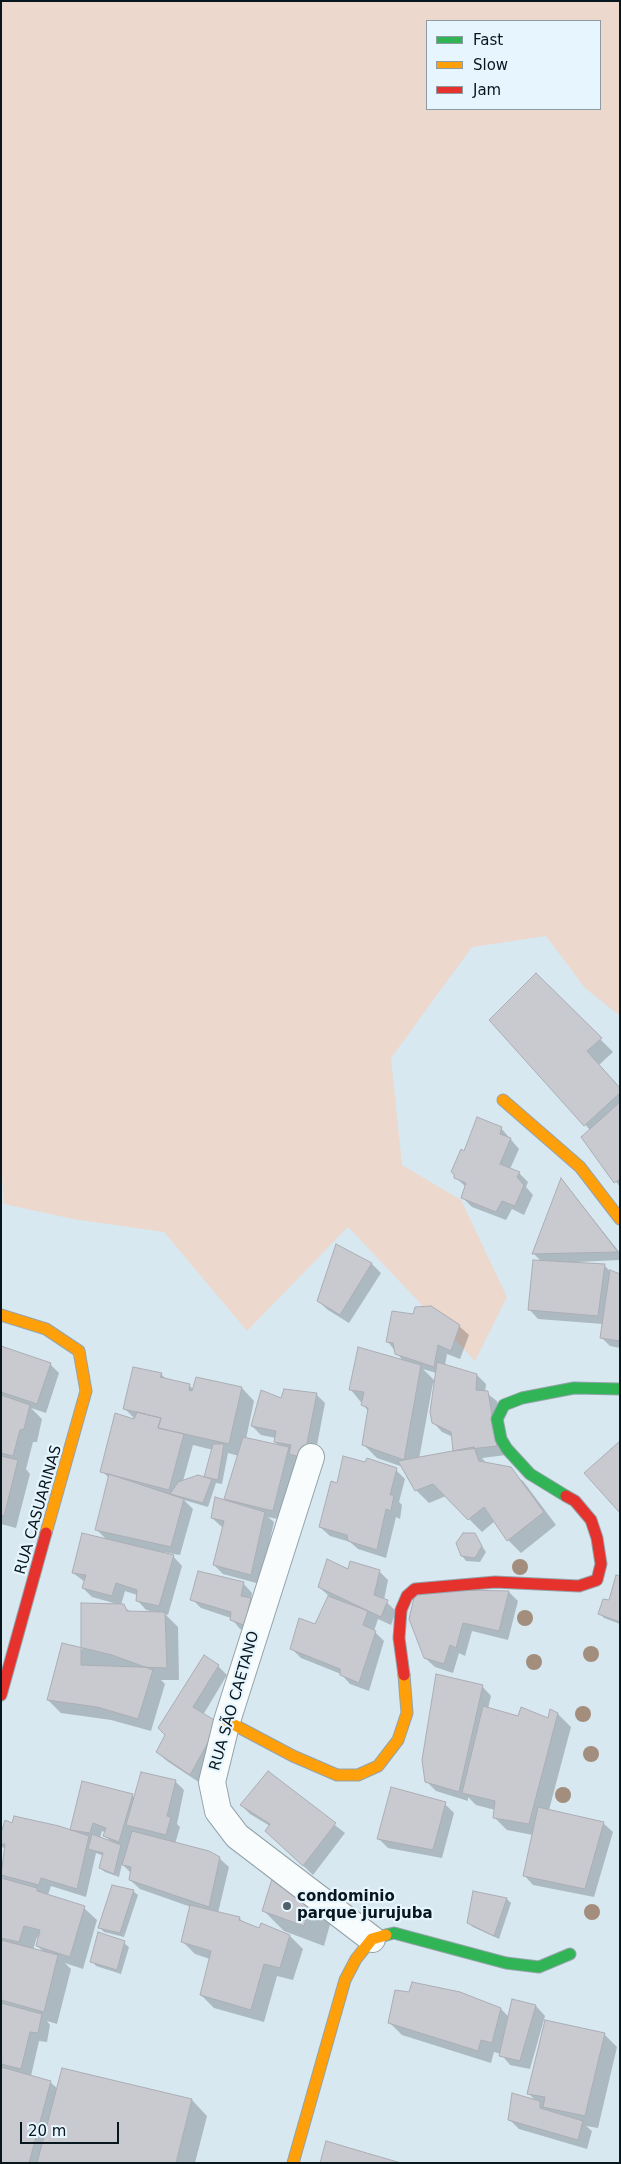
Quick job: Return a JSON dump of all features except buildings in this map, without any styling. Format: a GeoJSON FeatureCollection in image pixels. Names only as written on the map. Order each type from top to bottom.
{"type":"FeatureCollection","features":[{"type":"Feature","properties":{"kind":"street"},"geometry":{"type":"LineString","coordinates":[[503,1100],[580,1167],[620,1219]]}},
{"type":"Feature","properties":{"kind":"street","name":"RUA CASUARINAS"},"geometry":{"type":"LineString","coordinates":[[1,1315],[46,1329],[79,1351],[86,1391],[1,1695]]}},
{"type":"Feature","properties":{"kind":"street"},"geometry":{"type":"LineString","coordinates":[[227,1721],[293,1756],[337,1775],[358,1775],[378,1766],[398,1740],[407,1713],[407,1698],[399,1638],[401,1610],[407,1596],[415,1589],[495,1582],[579,1586],[598,1580],[601,1564],[597,1538],[591,1520],[575,1501],[530,1474],[506,1449],[501,1440],[497,1418],[504,1405],[522,1398],[574,1388],[620,1389]]}},
{"type":"Feature","properties":{"kind":"street","name":"RUA SÃO CAETANO"},"geometry":{"type":"LineString","coordinates":[[311,1457],[227,1721],[212,1782],[218,1811],[237,1836],[372,1939]]}},
{"type":"Feature","properties":{"kind":"street"},"geometry":{"type":"LineString","coordinates":[[293,2163],[345,1980],[356,1959],[372,1939],[394,1933],[506,1963],[540,1966],[570,1954]]}},
{"type":"Feature","properties":{"kind":"shaded area"},"geometry":{"type":"Polygon","coordinates":[[[1,1],[620,1],[620,1016],[585,988],[546,936],[472,947],[391,1058],[402,1165],[461,1200],[507,1297],[475,1361],[348,1227],[247,1331],[164,1232],[73,1219],[4,1204],[1,1162],[1,1]]]}},
{"type":"Feature","properties":{"kind":"traffic: fast"},"geometry":{"type":"LineString","coordinates":[[566,1496],[530,1474],[507,1449],[501,1439],[497,1419],[504,1405],[522,1398],[574,1388],[620,1389]]}},
{"type":"Feature","properties":{"kind":"traffic: fast"},"geometry":{"type":"LineString","coordinates":[[386,1935],[394,1933],[506,1963],[539,1967],[570,1954]]}},
{"type":"Feature","properties":{"kind":"traffic: slow"},"geometry":{"type":"LineString","coordinates":[[503,1100],[580,1167],[620,1219]]}},
{"type":"Feature","properties":{"kind":"traffic: slow"},"geometry":{"type":"LineString","coordinates":[[1,1315],[46,1329],[79,1351],[86,1391],[46,1533]]}},
{"type":"Feature","properties":{"kind":"traffic: slow"},"geometry":{"type":"LineString","coordinates":[[227,1721],[293,1756],[337,1775],[358,1775],[378,1766],[398,1740],[407,1713],[404,1675]]}},
{"type":"Feature","properties":{"kind":"traffic: slow"},"geometry":{"type":"LineString","coordinates":[[293,2163],[345,1980],[356,1959],[372,1939],[386,1935]]}},
{"type":"Feature","properties":{"kind":"traffic: jam"},"geometry":{"type":"LineString","coordinates":[[404,1675],[399,1638],[401,1610],[407,1596],[415,1589],[495,1582],[579,1586],[597,1580],[601,1564],[597,1538],[591,1520],[575,1501],[566,1496]]}},
{"type":"Feature","properties":{"kind":"traffic: jam"},"geometry":{"type":"LineString","coordinates":[[1,1695],[46,1533]]}},
{"type":"Feature","properties":{"kind":"place","name":"condominio parque jurujuba"},"geometry":{"type":"Point","coordinates":[287,1906]}}]}
